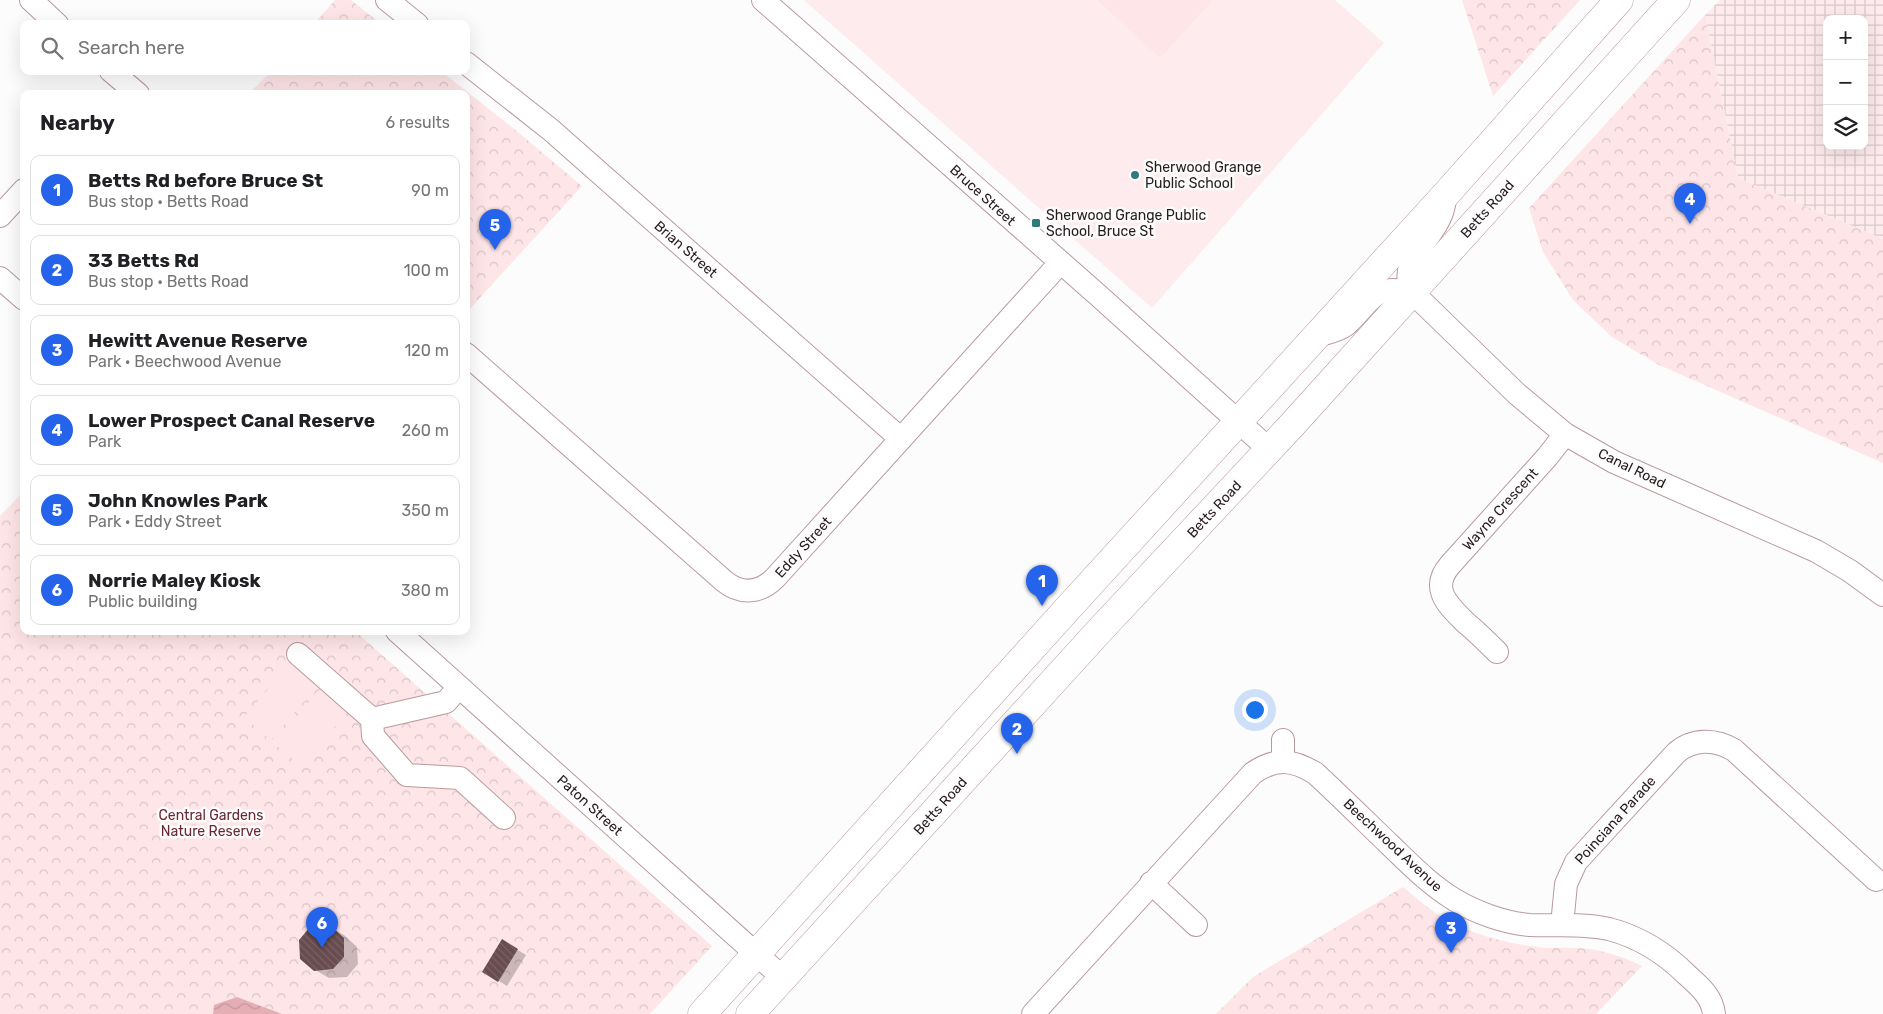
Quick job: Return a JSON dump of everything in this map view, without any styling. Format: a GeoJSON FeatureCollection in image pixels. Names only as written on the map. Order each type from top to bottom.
{"type":"FeatureCollection","features":[{"type":"Feature","properties":{"kind":"highway","name":"Betts Road"},"geometry":{"type":"LineString","coordinates":[[750,1014],[1101,629],[1270,450],[1669,7]]}},
{"type":"Feature","properties":{"kind":"highway"},"geometry":{"type":"LineString","coordinates":[[702,1014],[1447,193],[1612,8]]}},
{"type":"Feature","properties":{"kind":"street"},"geometry":{"type":"LineString","coordinates":[[31,0],[53,20]]}},
{"type":"Feature","properties":{"kind":"street"},"geometry":{"type":"LineString","coordinates":[[386,0],[412,20]]}},
{"type":"Feature","properties":{"kind":"street","name":"Bruce Street"},"geometry":{"type":"LineString","coordinates":[[763,0],[1270,450]]}},
{"type":"Feature","properties":{"kind":"street","name":"Brian Street"},"geometry":{"type":"LineString","coordinates":[[470,66],[551,130],[901,439]]}},
{"type":"Feature","properties":{"kind":"street"},"geometry":{"type":"LineString","coordinates":[[1413,293],[1408,284],[1409,271],[1415,256],[1441,217],[1447,193]]}},
{"type":"Feature","properties":{"kind":"street"},"geometry":{"type":"LineString","coordinates":[[0,216],[20,194]]}},
{"type":"Feature","properties":{"kind":"street","name":"Eddy Street"},"geometry":{"type":"LineString","coordinates":[[470,358],[724,582],[743,591],[768,585],[1060,263]]}},
{"type":"Feature","properties":{"kind":"street"},"geometry":{"type":"LineString","coordinates":[[0,278],[20,296]]}},
{"type":"Feature","properties":{"kind":"street"},"geometry":{"type":"LineString","coordinates":[[1317,336],[1344,326],[1367,302],[1384,290],[1398,289],[1413,293]]}},
{"type":"Feature","properties":{"kind":"street","name":"Canal Road"},"geometry":{"type":"LineString","coordinates":[[1413,293],[1522,399],[1565,434],[1614,462],[1816,551],[1850,571],[1883,595]]}},
{"type":"Feature","properties":{"kind":"street","name":"Wayne Crescent"},"geometry":{"type":"LineString","coordinates":[[1497,652],[1449,606],[1434,586],[1446,569],[1548,456],[1565,434]]}},
{"type":"Feature","properties":{"kind":"street","name":"Paton Street"},"geometry":{"type":"LineString","coordinates":[[401,635],[783,978]]}},
{"type":"Feature","properties":{"kind":"street"},"geometry":{"type":"LineString","coordinates":[[298,654],[372,719],[373,736],[407,775],[460,778],[504,818]]}},
{"type":"Feature","properties":{"kind":"street"},"geometry":{"type":"LineString","coordinates":[[372,719],[446,702],[459,687]]}},
{"type":"Feature","properties":{"kind":"street","name":"Poinciana Parade"},"geometry":{"type":"LineString","coordinates":[[1562,925],[1566,884],[1580,856],[1676,753],[1691,744],[1705,732],[1734,750],[1876,880]]}},
{"type":"Feature","properties":{"kind":"street","name":"Beechwood Avenue"},"geometry":{"type":"LineString","coordinates":[[1032,1014],[1253,773],[1283,751],[1298,764],[1315,772],[1424,878],[1456,900],[1486,914],[1527,925],[1562,925],[1609,929],[1640,940],[1677,965],[1705,993],[1712,1004],[1714,1014]]}},
{"type":"Feature","properties":{"kind":"street"},"geometry":{"type":"LineString","coordinates":[[1151,884],[1196,925]]}},
{"type":"Feature","properties":{"kind":"shaded area","name":"Sherwood Grange Public School"},"geometry":{"type":"Polygon","coordinates":[[[804,0],[1335,0],[1384,43],[1152,308],[804,0]]]}},
{"type":"Feature","properties":{"kind":"shaded area"},"geometry":{"type":"Polygon","coordinates":[[[1720,0],[1883,0],[1883,239],[1738,178],[1705,15],[1720,0]]]}},
{"type":"Feature","properties":{"kind":"green space"},"geometry":{"type":"Polygon","coordinates":[[[335,0],[351,0],[376,20],[318,20],[335,0]]]}},
{"type":"Feature","properties":{"kind":"green space"},"geometry":{"type":"Polygon","coordinates":[[[1097,0],[1213,0],[1160,58],[1097,0]]]}},
{"type":"Feature","properties":{"kind":"green space"},"geometry":{"type":"Polygon","coordinates":[[[1462,0],[1580,0],[1493,96],[1462,0]]]}},
{"type":"Feature","properties":{"kind":"green space"},"geometry":{"type":"Polygon","coordinates":[[[1705,15],[1738,178],[1883,239],[1883,463],[1659,365],[1612,337],[1573,300],[1543,252],[1529,208],[1705,15]]]}},
{"type":"Feature","properties":{"kind":"green space"},"geometry":{"type":"Polygon","coordinates":[[[268,75],[446,75],[465,90],[252,90],[268,75]]]}},
{"type":"Feature","properties":{"kind":"green space"},"geometry":{"type":"Polygon","coordinates":[[[470,94],[582,186],[470,309],[470,94]]]}},
{"type":"Feature","properties":{"kind":"green space","name":"Central Gardens Nature Reserve"},"geometry":{"type":"Polygon","coordinates":[[[20,495],[20,635],[360,635],[712,946],[650,1014],[0,1014],[0,516],[20,495]]]}},
{"type":"Feature","properties":{"kind":"green space"},"geometry":{"type":"Polygon","coordinates":[[[294,659],[321,682],[271,740],[244,717],[294,659]]]}},
{"type":"Feature","properties":{"kind":"green space"},"geometry":{"type":"Polygon","coordinates":[[[324,685],[351,708],[301,766],[274,743],[324,685]]]}},
{"type":"Feature","properties":{"kind":"green space"},"geometry":{"type":"Polygon","coordinates":[[[1403,887],[1429,908],[1470,931],[1510,943],[1542,948],[1582,948],[1600,951],[1617,955],[1642,966],[1596,1014],[1216,1014],[1253,977],[1403,887]]]}},
{"type":"Feature","properties":{"kind":"water"},"geometry":{"type":"Polygon","coordinates":[[[237,997],[282,1014],[213,1014],[214,1005],[237,997]]]}},
{"type":"Feature","properties":{"kind":"building"},"geometry":{"type":"Polygon","coordinates":[[[330,925],[344,938],[344,957],[333,969],[314,971],[300,959],[299,940],[310,927],[330,925]]]}},
{"type":"Feature","properties":{"kind":"building"},"geometry":{"type":"Polygon","coordinates":[[[502,939],[518,949],[498,982],[482,972],[502,939]]]}},
{"type":"Feature","properties":{"kind":"place","name":"Sherwood Grange Public School"},"geometry":{"type":"Point","coordinates":[1135,175]}},
{"type":"Feature","properties":{"kind":"place","name":"Sherwood Grange Public School, Bruce St"},"geometry":{"type":"Point","coordinates":[1036,223]}},
{"type":"Feature","properties":{"kind":"place","name":"Lower Prospect Canal Reserve"},"geometry":{"type":"Point","coordinates":[1690,224]}},
{"type":"Feature","properties":{"kind":"place","name":"John Knowles Park"},"geometry":{"type":"Point","coordinates":[495,250]}},
{"type":"Feature","properties":{"kind":"place","name":"Betts Rd before Bruce St"},"geometry":{"type":"Point","coordinates":[1042,606]}},
{"type":"Feature","properties":{"kind":"place","name":"33 Betts Rd"},"geometry":{"type":"Point","coordinates":[1017,754]}},
{"type":"Feature","properties":{"kind":"place","name":"Norrie Maley Kiosk"},"geometry":{"type":"Point","coordinates":[322,948]}},
{"type":"Feature","properties":{"kind":"place","name":"Hewitt Avenue Reserve"},"geometry":{"type":"Point","coordinates":[1451,953]}}]}
